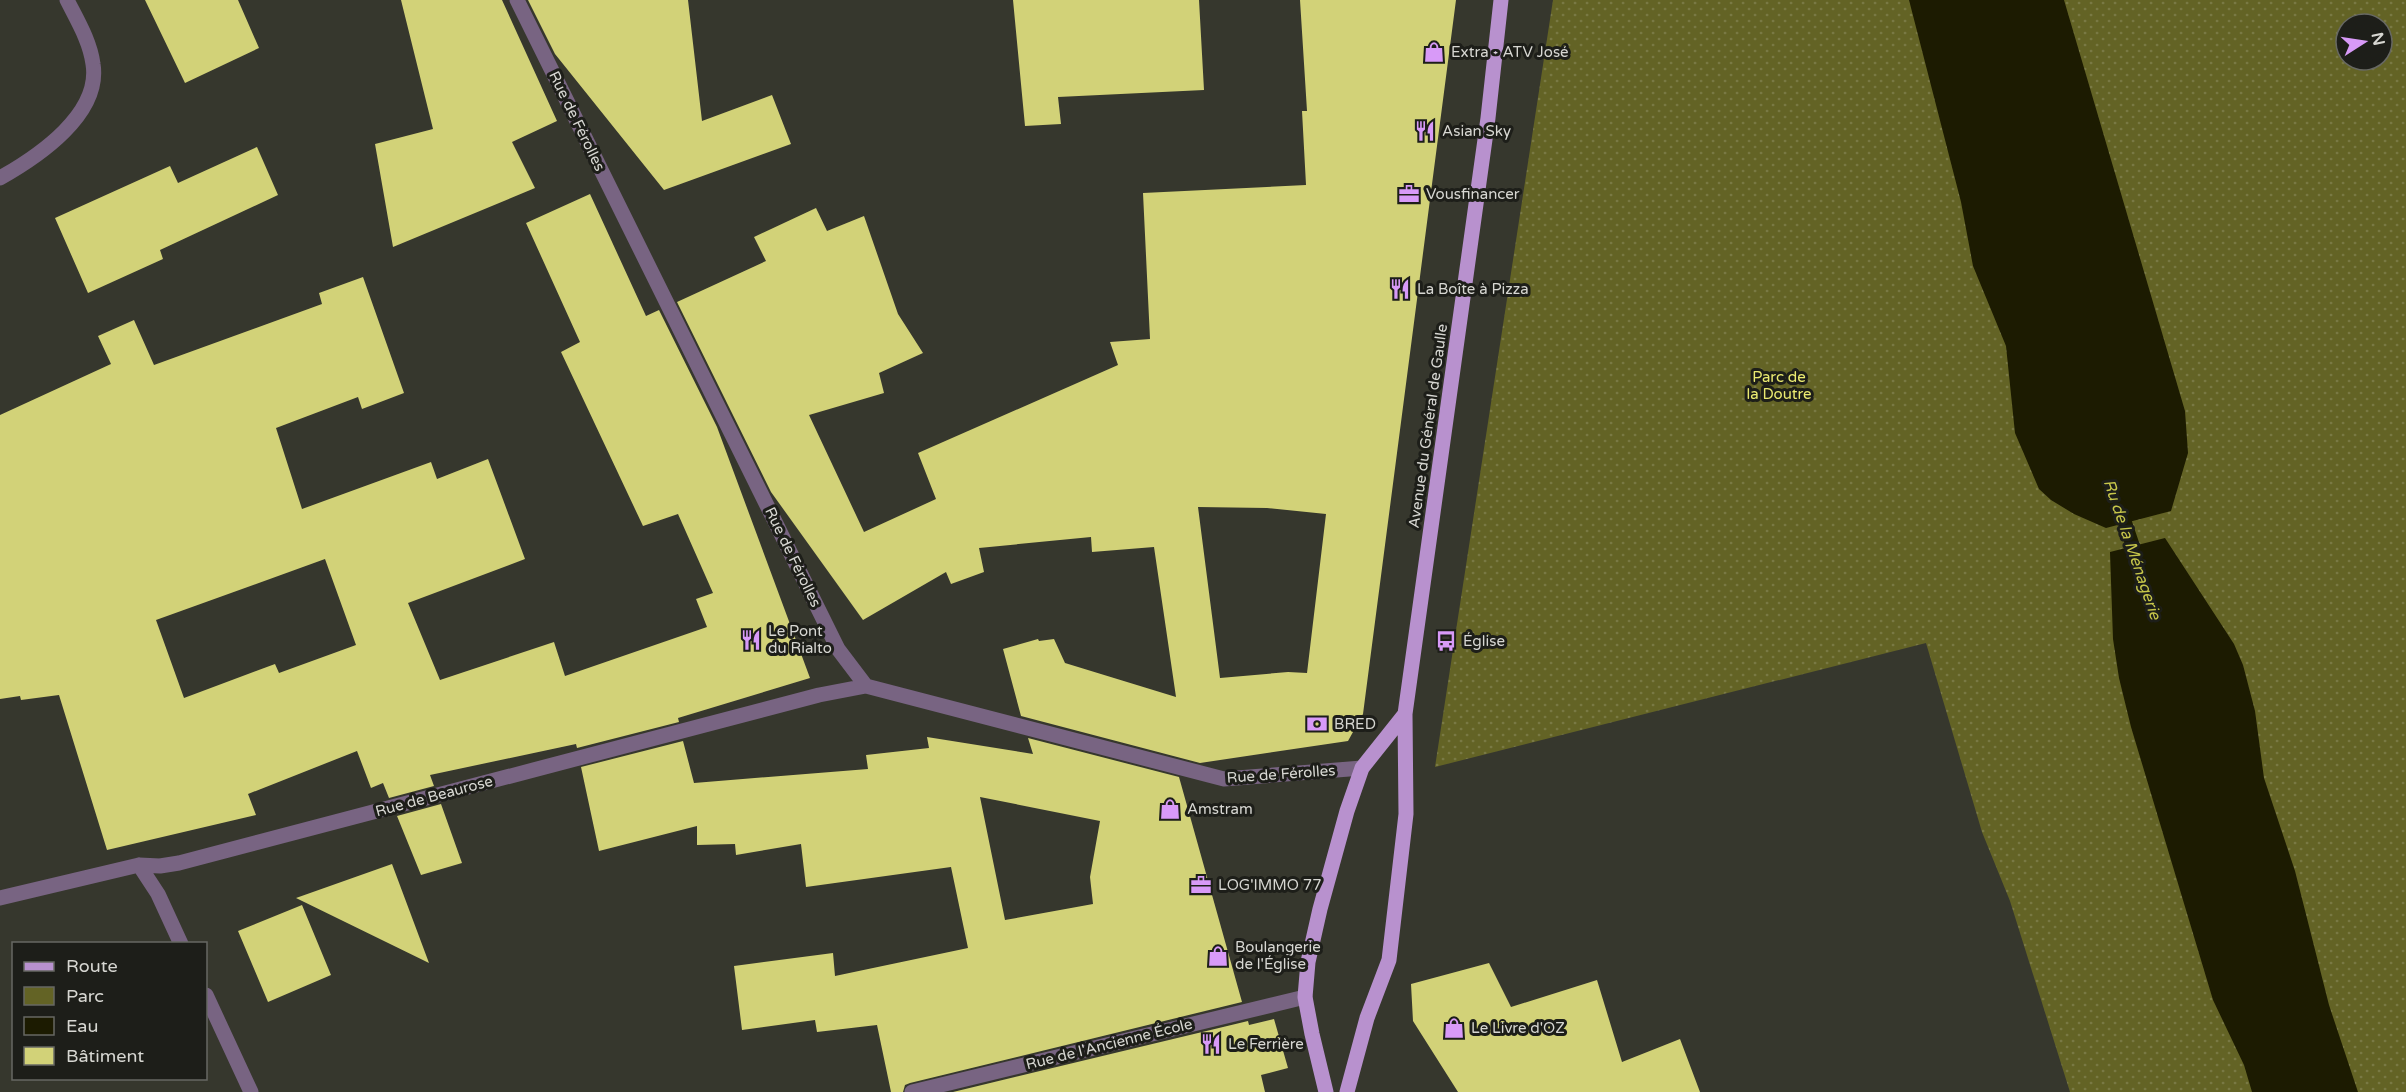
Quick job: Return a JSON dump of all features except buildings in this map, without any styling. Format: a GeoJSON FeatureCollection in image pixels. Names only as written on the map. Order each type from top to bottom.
{"type":"FeatureCollection","features":[{"type":"Feature","properties":{"kind":"main road","name":"Avenue du Général de Gaulle"},"geometry":{"type":"LineString","coordinates":[[1347,1092],[1367,1017],[1389,960],[1406,814],[1406,714],[1501,0]]}},
{"type":"Feature","properties":{"kind":"main road"},"geometry":{"type":"LineString","coordinates":[[1326,1092],[1305,996],[1308,962],[1347,812],[1362,768],[1406,714]]}},
{"type":"Feature","properties":{"kind":"street"},"geometry":{"type":"LineString","coordinates":[[0,178],[68,128],[87,103],[93,88],[94,65],[68,0]]}},
{"type":"Feature","properties":{"kind":"street","name":"Rue de Férolles"},"geometry":{"type":"LineString","coordinates":[[518,0],[838,649],[866,686],[1224,780],[1362,768]]}},
{"type":"Feature","properties":{"kind":"street","name":"Rue de Beaurose"},"geometry":{"type":"LineString","coordinates":[[0,898],[139,865],[179,863],[819,694],[866,686]]}},
{"type":"Feature","properties":{"kind":"street"},"geometry":{"type":"LineString","coordinates":[[139,865],[158,894],[180,942]]}},
{"type":"Feature","properties":{"kind":"street","name":"Rue de l'Ancienne École"},"geometry":{"type":"LineString","coordinates":[[912,1092],[1305,996]]}},
{"type":"Feature","properties":{"kind":"street"},"geometry":{"type":"LineString","coordinates":[[207,997],[251,1092]]}},
{"type":"Feature","properties":{"kind":"green space","name":"Parc de la Doutre"},"geometry":{"type":"Polygon","coordinates":[[[1553,0],[2406,0],[2406,1092],[2070,1092],[2010,901],[1982,832],[1926,643],[1435,767],[1553,0]]]}},
{"type":"Feature","properties":{"kind":"water"},"geometry":{"type":"Polygon","coordinates":[[[1909,0],[2064,0],[2185,411],[2188,453],[2171,511],[2106,528],[2074,514],[2051,500],[2039,489],[2015,433],[2006,346],[1973,266],[1961,202],[1909,0]]]}},
{"type":"Feature","properties":{"kind":"water"},"geometry":{"type":"Polygon","coordinates":[[[2165,538],[2234,644],[2243,665],[2255,711],[2264,778],[2295,871],[2329,1005],[2358,1092],[2252,1092],[2244,1065],[2213,1000],[2131,727],[2119,678],[2113,639],[2110,552],[2165,538]]]}},
{"type":"Feature","properties":{"kind":"waterway","name":"Ru de la Ménagerie"},"geometry":{"type":"LineString","coordinates":[[2119,505],[2139,564]]}},
{"type":"Feature","properties":{"kind":"place","name":"Extra - ATV José"},"geometry":{"type":"Point","coordinates":[1434,52]}},
{"type":"Feature","properties":{"kind":"place","name":"Asian Sky"},"geometry":{"type":"Point","coordinates":[1425,131]}},
{"type":"Feature","properties":{"kind":"place","name":"Vousfinancer"},"geometry":{"type":"Point","coordinates":[1409,194]}},
{"type":"Feature","properties":{"kind":"place","name":"La Boîte à Pizza"},"geometry":{"type":"Point","coordinates":[1400,289]}},
{"type":"Feature","properties":{"kind":"place","name":"Le Pont du Rialto"},"geometry":{"type":"Point","coordinates":[751,640]}},
{"type":"Feature","properties":{"kind":"place","name":"Église"},"geometry":{"type":"Point","coordinates":[1446,641]}},
{"type":"Feature","properties":{"kind":"place","name":"BRED"},"geometry":{"type":"Point","coordinates":[1317,724]}},
{"type":"Feature","properties":{"kind":"place","name":"Amstram"},"geometry":{"type":"Point","coordinates":[1170,809]}},
{"type":"Feature","properties":{"kind":"place","name":"LOG'IMMO 77"},"geometry":{"type":"Point","coordinates":[1201,885]}},
{"type":"Feature","properties":{"kind":"place","name":"Boulangerie de l'Église"},"geometry":{"type":"Point","coordinates":[1218,956]}},
{"type":"Feature","properties":{"kind":"place","name":"Le Livre d'OZ"},"geometry":{"type":"Point","coordinates":[1454,1028]}},
{"type":"Feature","properties":{"kind":"place","name":"Le Ferrière"},"geometry":{"type":"Point","coordinates":[1211,1044]}}]}
